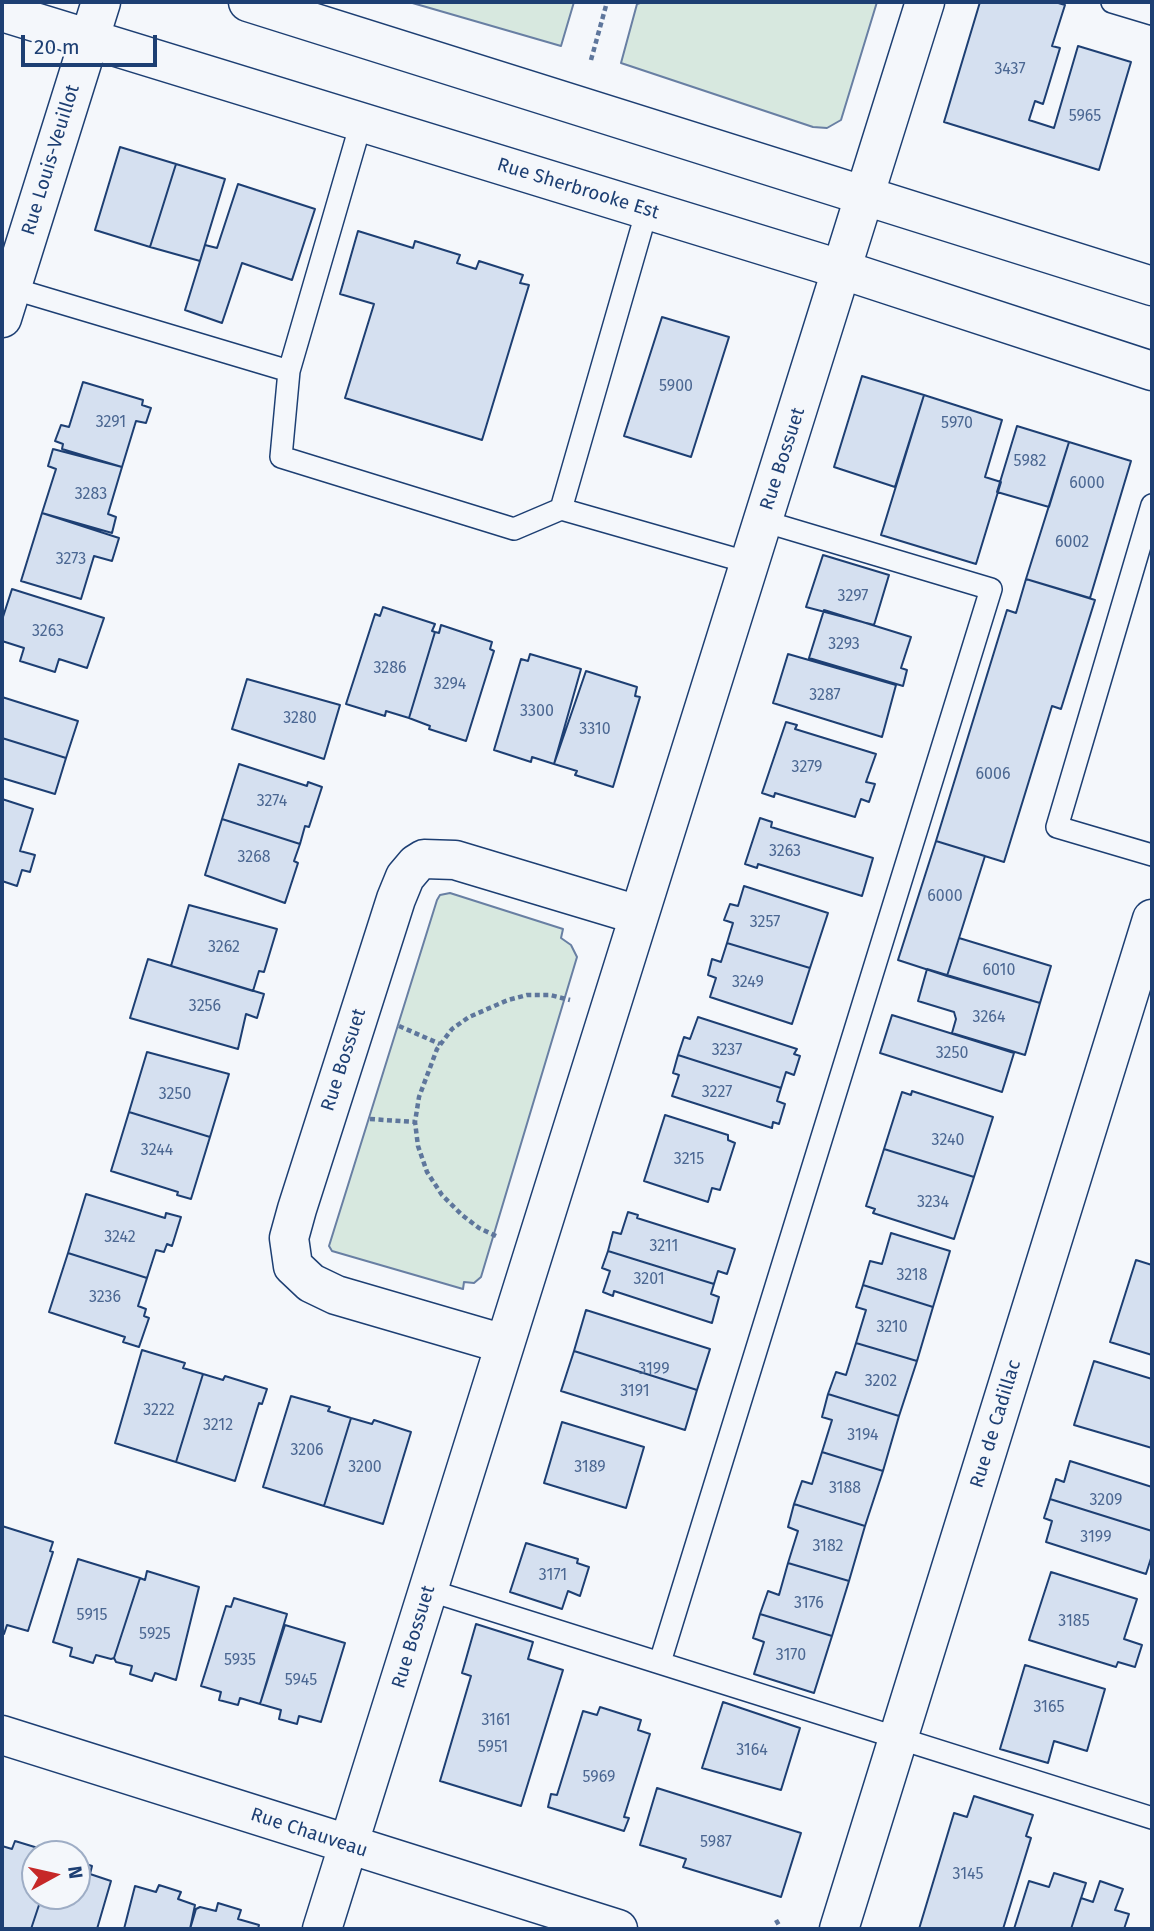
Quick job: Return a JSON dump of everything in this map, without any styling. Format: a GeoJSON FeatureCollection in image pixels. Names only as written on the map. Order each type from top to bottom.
{"type":"FeatureCollection","features":[{"type":"Feature","properties":{"kind":"street","name":"Rue Louis-Veuillot"},"geometry":{"type":"LineString","coordinates":[[7,288],[101,2]]}},
{"type":"Feature","properties":{"kind":"street"},"geometry":{"type":"LineString","coordinates":[[248,2],[1152,286]]}},
{"type":"Feature","properties":{"kind":"street","name":"Rue Bossuet"},"geometry":{"type":"LineString","coordinates":[[322,1929],[925,2]]}},
{"type":"Feature","properties":{"kind":"street","name":"Rue Sherbrooke Est"},"geometry":{"type":"LineString","coordinates":[[2,12],[843,270],[1152,371]]}},
{"type":"Feature","properties":{"kind":"street","name":"Rue Bossuet"},"geometry":{"type":"LineString","coordinates":[[504,1344],[336,1295],[311,1283],[293,1266],[289,1238],[297,1209],[396,899],[405,877],[416,864],[424,859],[455,860],[638,915]]}},
{"type":"Feature","properties":{"kind":"street","name":"Rue de Cadillac"},"geometry":{"type":"LineString","coordinates":[[839,1929],[1152,919]]}},
{"type":"Feature","properties":{"kind":"street","name":"Rue Chauveau"},"geometry":{"type":"LineString","coordinates":[[2,1735],[618,1929]]}},
{"type":"Feature","properties":{"kind":"lane"},"geometry":{"type":"LineString","coordinates":[[1112,2],[1152,14]]}},
{"type":"Feature","properties":{"kind":"lane"},"geometry":{"type":"LineString","coordinates":[[362,123],[289,371],[281,457],[514,528],[561,509],[750,563]]}},
{"type":"Feature","properties":{"kind":"lane"},"geometry":{"type":"LineString","coordinates":[[561,509],[648,210]]}},
{"type":"Feature","properties":{"kind":"lane"},"geometry":{"type":"LineString","coordinates":[[7,288],[289,371]]}},
{"type":"Feature","properties":{"kind":"lane"},"geometry":{"type":"LineString","coordinates":[[1152,505],[1143,573],[1057,827],[1152,855]]}},
{"type":"Feature","properties":{"kind":"lane"},"geometry":{"type":"LineString","coordinates":[[660,1662],[991,589],[763,521]]}},
{"type":"Feature","properties":{"kind":"lane"},"geometry":{"type":"LineString","coordinates":[[428,1590],[1152,1818]]}},
{"type":"Feature","properties":{"kind":"path"},"geometry":{"type":"LineString","coordinates":[[591,60],[607,2]]}},
{"type":"Feature","properties":{"kind":"path"},"geometry":{"type":"LineString","coordinates":[[497,1236],[480,1228],[442,1195],[427,1172],[418,1146],[415,1122],[419,1097],[440,1044],[469,1017],[508,1000],[550,995],[571,1000]]}},
{"type":"Feature","properties":{"kind":"path"},"geometry":{"type":"LineString","coordinates":[[398,1025],[440,1044]]}},
{"type":"Feature","properties":{"kind":"path"},"geometry":{"type":"LineString","coordinates":[[368,1119],[415,1122]]}},
{"type":"Feature","properties":{"kind":"path"},"geometry":{"type":"LineString","coordinates":[[776,1920],[780,1927]]}},
{"type":"Feature","properties":{"kind":"shaded area"},"geometry":{"type":"Polygon","coordinates":[[[409,2],[574,2],[561,46],[409,2]]]}},
{"type":"Feature","properties":{"kind":"shaded area"},"geometry":{"type":"Polygon","coordinates":[[[877,2],[841,120],[827,128],[813,127],[621,63],[637,4],[877,2]]]}},
{"type":"Feature","properties":{"kind":"shaded area"},"geometry":{"type":"Polygon","coordinates":[[[450,893],[563,929],[561,938],[571,945],[577,957],[481,1277],[474,1283],[464,1282],[463,1289],[332,1251],[329,1246],[437,900],[440,895],[450,893]]]}},
{"type":"Feature","properties":{"kind":"building"},"geometry":{"type":"Polygon","coordinates":[[[980,2],[1055,2],[1065,5],[1052,46],[1060,48],[1043,104],[1035,101],[1029,120],[1054,128],[1078,46],[1131,62],[1099,170],[944,122],[980,2]]]}},
{"type":"Feature","properties":{"kind":"building"},"geometry":{"type":"Polygon","coordinates":[[[120,147],[176,164],[150,247],[95,230],[120,147]]]}},
{"type":"Feature","properties":{"kind":"building"},"geometry":{"type":"Polygon","coordinates":[[[176,164],[225,179],[200,261],[150,247],[176,164]]]}},
{"type":"Feature","properties":{"kind":"building"},"geometry":{"type":"Polygon","coordinates":[[[238,184],[315,209],[292,280],[242,263],[222,323],[185,310],[205,245],[217,248],[238,184]]]}},
{"type":"Feature","properties":{"kind":"building"},"geometry":{"type":"Polygon","coordinates":[[[358,231],[413,248],[415,241],[460,255],[457,263],[476,269],[479,261],[523,275],[520,283],[529,285],[482,440],[345,398],[374,304],[340,294],[358,231]]]}},
{"type":"Feature","properties":{"kind":"building"},"geometry":{"type":"Polygon","coordinates":[[[662,317],[729,337],[691,457],[624,436],[662,317]]]}},
{"type":"Feature","properties":{"kind":"building"},"geometry":{"type":"Polygon","coordinates":[[[862,376],[924,395],[895,487],[834,467],[862,376]]]}},
{"type":"Feature","properties":{"kind":"building"},"geometry":{"type":"Polygon","coordinates":[[[83,382],[143,400],[142,405],[151,408],[146,423],[136,421],[122,467],[62,449],[63,444],[55,441],[61,425],[69,427],[83,382]]]}},
{"type":"Feature","properties":{"kind":"building"},"geometry":{"type":"Polygon","coordinates":[[[924,395],[1002,420],[985,477],[1001,482],[976,564],[881,535],[924,395]]]}},
{"type":"Feature","properties":{"kind":"building"},"geometry":{"type":"Polygon","coordinates":[[[1017,426],[1069,442],[1049,507],[997,492],[1017,426]]]}},
{"type":"Feature","properties":{"kind":"building"},"geometry":{"type":"Polygon","coordinates":[[[1069,442],[1131,461],[1090,598],[1026,579],[1069,442]]]}},
{"type":"Feature","properties":{"kind":"building"},"geometry":{"type":"Polygon","coordinates":[[[53,449],[122,467],[108,514],[116,517],[112,533],[42,513],[56,469],[48,466],[53,449]]]}},
{"type":"Feature","properties":{"kind":"building"},"geometry":{"type":"Polygon","coordinates":[[[42,513],[119,538],[112,561],[94,556],[81,599],[21,581],[42,513]]]}},
{"type":"Feature","properties":{"kind":"building"},"geometry":{"type":"Polygon","coordinates":[[[823,555],[889,575],[874,625],[806,607],[823,555]]]}},
{"type":"Feature","properties":{"kind":"building"},"geometry":{"type":"Polygon","coordinates":[[[1026,579],[1095,600],[1061,709],[1052,706],[1004,862],[936,841],[1007,610],[1016,613],[1026,579]]]}},
{"type":"Feature","properties":{"kind":"building"},"geometry":{"type":"Polygon","coordinates":[[[12,589],[104,618],[87,668],[59,659],[55,672],[20,661],[24,648],[2,641],[2,620],[12,589]]]}},
{"type":"Feature","properties":{"kind":"building"},"geometry":{"type":"Polygon","coordinates":[[[383,607],[435,624],[432,631],[435,632],[409,718],[386,711],[385,716],[346,704],[375,614],[380,616],[383,607]]]}},
{"type":"Feature","properties":{"kind":"building"},"geometry":{"type":"Polygon","coordinates":[[[824,610],[911,637],[901,668],[907,670],[903,686],[809,658],[824,610]]]}},
{"type":"Feature","properties":{"kind":"building"},"geometry":{"type":"Polygon","coordinates":[[[441,625],[492,642],[490,649],[494,651],[466,741],[429,729],[430,726],[409,718],[435,632],[439,633],[441,625]]]}},
{"type":"Feature","properties":{"kind":"building"},"geometry":{"type":"Polygon","coordinates":[[[530,654],[581,669],[554,764],[532,757],[531,762],[494,750],[521,659],[528,661],[530,654]]]}},
{"type":"Feature","properties":{"kind":"building"},"geometry":{"type":"Polygon","coordinates":[[[788,654],[896,685],[882,737],[773,703],[788,654]]]}},
{"type":"Feature","properties":{"kind":"building"},"geometry":{"type":"Polygon","coordinates":[[[586,671],[637,687],[635,696],[640,697],[613,787],[575,775],[577,771],[554,764],[586,671]]]}},
{"type":"Feature","properties":{"kind":"building"},"geometry":{"type":"Polygon","coordinates":[[[247,679],[340,705],[324,759],[232,729],[247,679]]]}},
{"type":"Feature","properties":{"kind":"building"},"geometry":{"type":"Polygon","coordinates":[[[2,697],[78,721],[66,758],[2,738],[2,697]]]}},
{"type":"Feature","properties":{"kind":"building"},"geometry":{"type":"Polygon","coordinates":[[[786,722],[797,725],[795,729],[876,754],[866,782],[875,784],[869,802],[861,799],[855,817],[775,793],[774,797],[762,793],[786,722]]]}},
{"type":"Feature","properties":{"kind":"building"},"geometry":{"type":"Polygon","coordinates":[[[2,738],[66,758],[55,794],[2,778],[2,738]]]}},
{"type":"Feature","properties":{"kind":"building"},"geometry":{"type":"Polygon","coordinates":[[[239,764],[307,786],[308,782],[322,787],[309,827],[305,826],[300,844],[222,819],[239,764]]]}},
{"type":"Feature","properties":{"kind":"building"},"geometry":{"type":"Polygon","coordinates":[[[2,799],[33,809],[20,851],[35,855],[30,872],[22,870],[17,886],[2,881],[2,799]]]}},
{"type":"Feature","properties":{"kind":"building"},"geometry":{"type":"Polygon","coordinates":[[[760,818],[772,822],[771,827],[873,858],[862,896],[758,864],[757,868],[745,864],[760,818]]]}},
{"type":"Feature","properties":{"kind":"building"},"geometry":{"type":"Polygon","coordinates":[[[222,819],[300,844],[294,861],[298,863],[285,903],[205,875],[222,819]]]}},
{"type":"Feature","properties":{"kind":"building"},"geometry":{"type":"Polygon","coordinates":[[[936,841],[985,856],[947,976],[898,960],[936,841]]]}},
{"type":"Feature","properties":{"kind":"building"},"geometry":{"type":"Polygon","coordinates":[[[744,886],[828,913],[810,968],[727,943],[733,923],[724,920],[730,904],[738,906],[744,886]]]}},
{"type":"Feature","properties":{"kind":"building"},"geometry":{"type":"Polygon","coordinates":[[[189,905],[277,929],[264,972],[259,971],[253,991],[171,966],[189,905]]]}},
{"type":"Feature","properties":{"kind":"building"},"geometry":{"type":"Polygon","coordinates":[[[959,938],[1051,966],[1040,1003],[947,976],[959,938]]]}},
{"type":"Feature","properties":{"kind":"building"},"geometry":{"type":"Polygon","coordinates":[[[727,943],[810,968],[792,1024],[710,997],[716,978],[708,975],[712,959],[721,962],[727,943]]]}},
{"type":"Feature","properties":{"kind":"building"},"geometry":{"type":"Polygon","coordinates":[[[148,959],[264,994],[257,1018],[246,1014],[238,1049],[130,1018],[148,959]]]}},
{"type":"Feature","properties":{"kind":"building"},"geometry":{"type":"Polygon","coordinates":[[[927,969],[1040,1003],[1025,1055],[952,1033],[956,1019],[954,1012],[918,1001],[927,969]]]}},
{"type":"Feature","properties":{"kind":"building"},"geometry":{"type":"Polygon","coordinates":[[[892,1015],[1014,1053],[1002,1092],[880,1053],[892,1015]]]}},
{"type":"Feature","properties":{"kind":"building"},"geometry":{"type":"Polygon","coordinates":[[[698,1017],[797,1049],[794,1054],[800,1056],[794,1075],[786,1072],[781,1088],[678,1055],[684,1037],[690,1039],[698,1017]]]}},
{"type":"Feature","properties":{"kind":"building"},"geometry":{"type":"Polygon","coordinates":[[[147,1052],[229,1074],[210,1137],[129,1112],[147,1052]]]}},
{"type":"Feature","properties":{"kind":"building"},"geometry":{"type":"Polygon","coordinates":[[[678,1055],[781,1088],[777,1101],[785,1104],[779,1124],[773,1122],[772,1128],[672,1096],[679,1075],[673,1073],[678,1055]]]}},
{"type":"Feature","properties":{"kind":"building"},"geometry":{"type":"Polygon","coordinates":[[[912,1091],[993,1117],[974,1177],[884,1149],[902,1092],[911,1095],[912,1091]]]}},
{"type":"Feature","properties":{"kind":"building"},"geometry":{"type":"Polygon","coordinates":[[[129,1112],[210,1137],[191,1199],[177,1195],[178,1192],[111,1171],[129,1112]]]}},
{"type":"Feature","properties":{"kind":"building"},"geometry":{"type":"Polygon","coordinates":[[[665,1115],[728,1135],[728,1140],[735,1143],[720,1190],[712,1188],[708,1202],[644,1181],[665,1115]]]}},
{"type":"Feature","properties":{"kind":"building"},"geometry":{"type":"Polygon","coordinates":[[[884,1149],[974,1177],[954,1239],[873,1213],[875,1209],[866,1206],[884,1149]]]}},
{"type":"Feature","properties":{"kind":"building"},"geometry":{"type":"Polygon","coordinates":[[[86,1194],[165,1218],[166,1213],[181,1217],[172,1246],[167,1244],[164,1252],[156,1250],[147,1278],[68,1253],[86,1194]]]}},
{"type":"Feature","properties":{"kind":"building"},"geometry":{"type":"Polygon","coordinates":[[[628,1212],[638,1215],[637,1218],[735,1249],[727,1274],[718,1271],[714,1284],[608,1251],[613,1232],[621,1234],[628,1212]]]}},
{"type":"Feature","properties":{"kind":"building"},"geometry":{"type":"Polygon","coordinates":[[[891,1233],[950,1251],[933,1307],[863,1285],[870,1261],[882,1264],[891,1233]]]}},
{"type":"Feature","properties":{"kind":"building"},"geometry":{"type":"Polygon","coordinates":[[[608,1251],[714,1284],[711,1294],[719,1297],[712,1323],[614,1291],[613,1296],[603,1292],[610,1271],[602,1268],[608,1251]]]}},
{"type":"Feature","properties":{"kind":"building"},"geometry":{"type":"Polygon","coordinates":[[[68,1253],[147,1278],[138,1306],[146,1309],[144,1316],[149,1318],[139,1347],[123,1342],[125,1337],[49,1312],[68,1253]]]}},
{"type":"Feature","properties":{"kind":"building"},"geometry":{"type":"Polygon","coordinates":[[[1136,1260],[1152,1265],[1152,1355],[1110,1342],[1136,1260]]]}},
{"type":"Feature","properties":{"kind":"building"},"geometry":{"type":"Polygon","coordinates":[[[863,1285],[933,1307],[917,1361],[856,1343],[866,1310],[856,1307],[863,1285]]]}},
{"type":"Feature","properties":{"kind":"building"},"geometry":{"type":"Polygon","coordinates":[[[586,1310],[710,1349],[697,1390],[574,1351],[586,1310]]]}},
{"type":"Feature","properties":{"kind":"building"},"geometry":{"type":"Polygon","coordinates":[[[856,1343],[917,1361],[899,1416],[828,1394],[836,1372],[846,1375],[856,1343]]]}},
{"type":"Feature","properties":{"kind":"building"},"geometry":{"type":"Polygon","coordinates":[[[142,1350],[185,1363],[183,1368],[203,1374],[176,1462],[115,1443],[142,1350]]]}},
{"type":"Feature","properties":{"kind":"building"},"geometry":{"type":"Polygon","coordinates":[[[574,1351],[697,1390],[685,1430],[561,1391],[574,1351]]]}},
{"type":"Feature","properties":{"kind":"building"},"geometry":{"type":"Polygon","coordinates":[[[1094,1361],[1152,1379],[1152,1448],[1074,1425],[1094,1361]]]}},
{"type":"Feature","properties":{"kind":"building"},"geometry":{"type":"Polygon","coordinates":[[[203,1374],[223,1380],[225,1376],[267,1389],[262,1404],[259,1403],[235,1481],[176,1462],[203,1374]]]}},
{"type":"Feature","properties":{"kind":"building"},"geometry":{"type":"Polygon","coordinates":[[[828,1394],[899,1416],[883,1471],[822,1452],[832,1420],[822,1417],[828,1394]]]}},
{"type":"Feature","properties":{"kind":"building"},"geometry":{"type":"Polygon","coordinates":[[[291,1396],[330,1407],[328,1411],[351,1418],[324,1506],[263,1487],[291,1396]]]}},
{"type":"Feature","properties":{"kind":"building"},"geometry":{"type":"Polygon","coordinates":[[[351,1418],[372,1424],[374,1420],[411,1432],[383,1524],[324,1506],[351,1418]]]}},
{"type":"Feature","properties":{"kind":"building"},"geometry":{"type":"Polygon","coordinates":[[[562,1422],[644,1447],[626,1508],[544,1483],[562,1422]]]}},
{"type":"Feature","properties":{"kind":"building"},"geometry":{"type":"Polygon","coordinates":[[[822,1452],[883,1471],[865,1526],[794,1504],[802,1481],[812,1484],[822,1452]]]}},
{"type":"Feature","properties":{"kind":"building"},"geometry":{"type":"Polygon","coordinates":[[[1070,1461],[1152,1487],[1152,1531],[1050,1499],[1056,1479],[1064,1482],[1070,1461]]]}},
{"type":"Feature","properties":{"kind":"building"},"geometry":{"type":"Polygon","coordinates":[[[1050,1499],[1152,1531],[1152,1555],[1146,1574],[1046,1542],[1052,1521],[1044,1518],[1050,1499]]]}},
{"type":"Feature","properties":{"kind":"building"},"geometry":{"type":"Polygon","coordinates":[[[794,1504],[865,1526],[849,1581],[788,1563],[798,1531],[788,1527],[794,1504]]]}},
{"type":"Feature","properties":{"kind":"building"},"geometry":{"type":"Polygon","coordinates":[[[2,1526],[53,1542],[50,1551],[53,1552],[28,1631],[7,1625],[4,1634],[2,1633],[2,1526]]]}},
{"type":"Feature","properties":{"kind":"building"},"geometry":{"type":"Polygon","coordinates":[[[526,1543],[578,1559],[577,1563],[589,1567],[580,1596],[568,1591],[562,1609],[510,1592],[526,1543]]]}},
{"type":"Feature","properties":{"kind":"building"},"geometry":{"type":"Polygon","coordinates":[[[78,1559],[140,1578],[114,1658],[96,1655],[93,1663],[70,1656],[72,1648],[53,1642],[78,1559]]]}},
{"type":"Feature","properties":{"kind":"building"},"geometry":{"type":"Polygon","coordinates":[[[788,1563],[849,1581],[832,1636],[760,1614],[768,1591],[779,1595],[788,1563]]]}},
{"type":"Feature","properties":{"kind":"building"},"geometry":{"type":"Polygon","coordinates":[[[147,1571],[199,1587],[176,1680],[155,1673],[152,1681],[130,1674],[132,1666],[116,1662],[114,1658],[140,1578],[145,1580],[147,1571]]]}},
{"type":"Feature","properties":{"kind":"building"},"geometry":{"type":"Polygon","coordinates":[[[1051,1572],[1137,1599],[1124,1639],[1142,1645],[1135,1667],[1118,1662],[1116,1667],[1029,1640],[1051,1572]]]}},
{"type":"Feature","properties":{"kind":"building"},"geometry":{"type":"Polygon","coordinates":[[[234,1598],[287,1614],[260,1704],[240,1698],[238,1705],[219,1700],[221,1692],[201,1686],[226,1606],[231,1607],[234,1598]]]}},
{"type":"Feature","properties":{"kind":"building"},"geometry":{"type":"Polygon","coordinates":[[[760,1614],[832,1636],[814,1693],[754,1674],[764,1642],[753,1638],[760,1614]]]}},
{"type":"Feature","properties":{"kind":"building"},"geometry":{"type":"Polygon","coordinates":[[[476,1624],[533,1642],[528,1659],[563,1670],[521,1806],[440,1781],[471,1676],[462,1673],[476,1624]]]}},
{"type":"Feature","properties":{"kind":"building"},"geometry":{"type":"Polygon","coordinates":[[[285,1625],[345,1643],[321,1722],[299,1716],[297,1724],[279,1719],[281,1710],[260,1704],[285,1625]]]}},
{"type":"Feature","properties":{"kind":"building"},"geometry":{"type":"Polygon","coordinates":[[[1025,1665],[1105,1689],[1087,1751],[1054,1741],[1048,1763],[1000,1749],[1025,1665]]]}},
{"type":"Feature","properties":{"kind":"building"},"geometry":{"type":"Polygon","coordinates":[[[723,1702],[800,1728],[781,1790],[702,1768],[723,1702]]]}},
{"type":"Feature","properties":{"kind":"building"},"geometry":{"type":"Polygon","coordinates":[[[600,1707],[641,1720],[638,1730],[650,1734],[624,1817],[629,1818],[624,1831],[548,1807],[551,1794],[557,1795],[583,1711],[597,1715],[600,1707]]]}},
{"type":"Feature","properties":{"kind":"building"},"geometry":{"type":"Polygon","coordinates":[[[657,1788],[801,1833],[781,1897],[683,1867],[686,1859],[640,1845],[657,1788]]]}},
{"type":"Feature","properties":{"kind":"building"},"geometry":{"type":"Polygon","coordinates":[[[974,1796],[1033,1815],[1026,1836],[1031,1838],[1003,1929],[919,1929],[954,1813],[967,1817],[974,1796]]]}},
{"type":"Feature","properties":{"kind":"building"},"geometry":{"type":"Polygon","coordinates":[[[15,1841],[21,1843],[21,1910],[37,1910],[31,1929],[2,1929],[2,1846],[12,1849],[15,1841]]]}},
{"type":"Feature","properties":{"kind":"building"},"geometry":{"type":"Polygon","coordinates":[[[1054,1873],[1086,1883],[1071,1929],[1014,1929],[1029,1881],[1049,1887],[1054,1873]]]}},
{"type":"Feature","properties":{"kind":"building"},"geometry":{"type":"Polygon","coordinates":[[[91,1874],[111,1881],[97,1929],[31,1929],[37,1910],[91,1910],[91,1874]]]}},
{"type":"Feature","properties":{"kind":"building"},"geometry":{"type":"Polygon","coordinates":[[[1100,1881],[1123,1889],[1115,1910],[1129,1914],[1124,1929],[1071,1929],[1081,1898],[1093,1902],[1100,1881]]]}},
{"type":"Feature","properties":{"kind":"building"},"geometry":{"type":"Polygon","coordinates":[[[159,1885],[181,1892],[178,1899],[195,1905],[190,1929],[124,1929],[135,1886],[156,1892],[159,1885]]]}},
{"type":"Feature","properties":{"kind":"building"},"geometry":{"type":"Polygon","coordinates":[[[218,1903],[241,1910],[238,1919],[259,1925],[258,1929],[190,1929],[196,1909],[200,1907],[216,1911],[218,1903]]]}}]}
